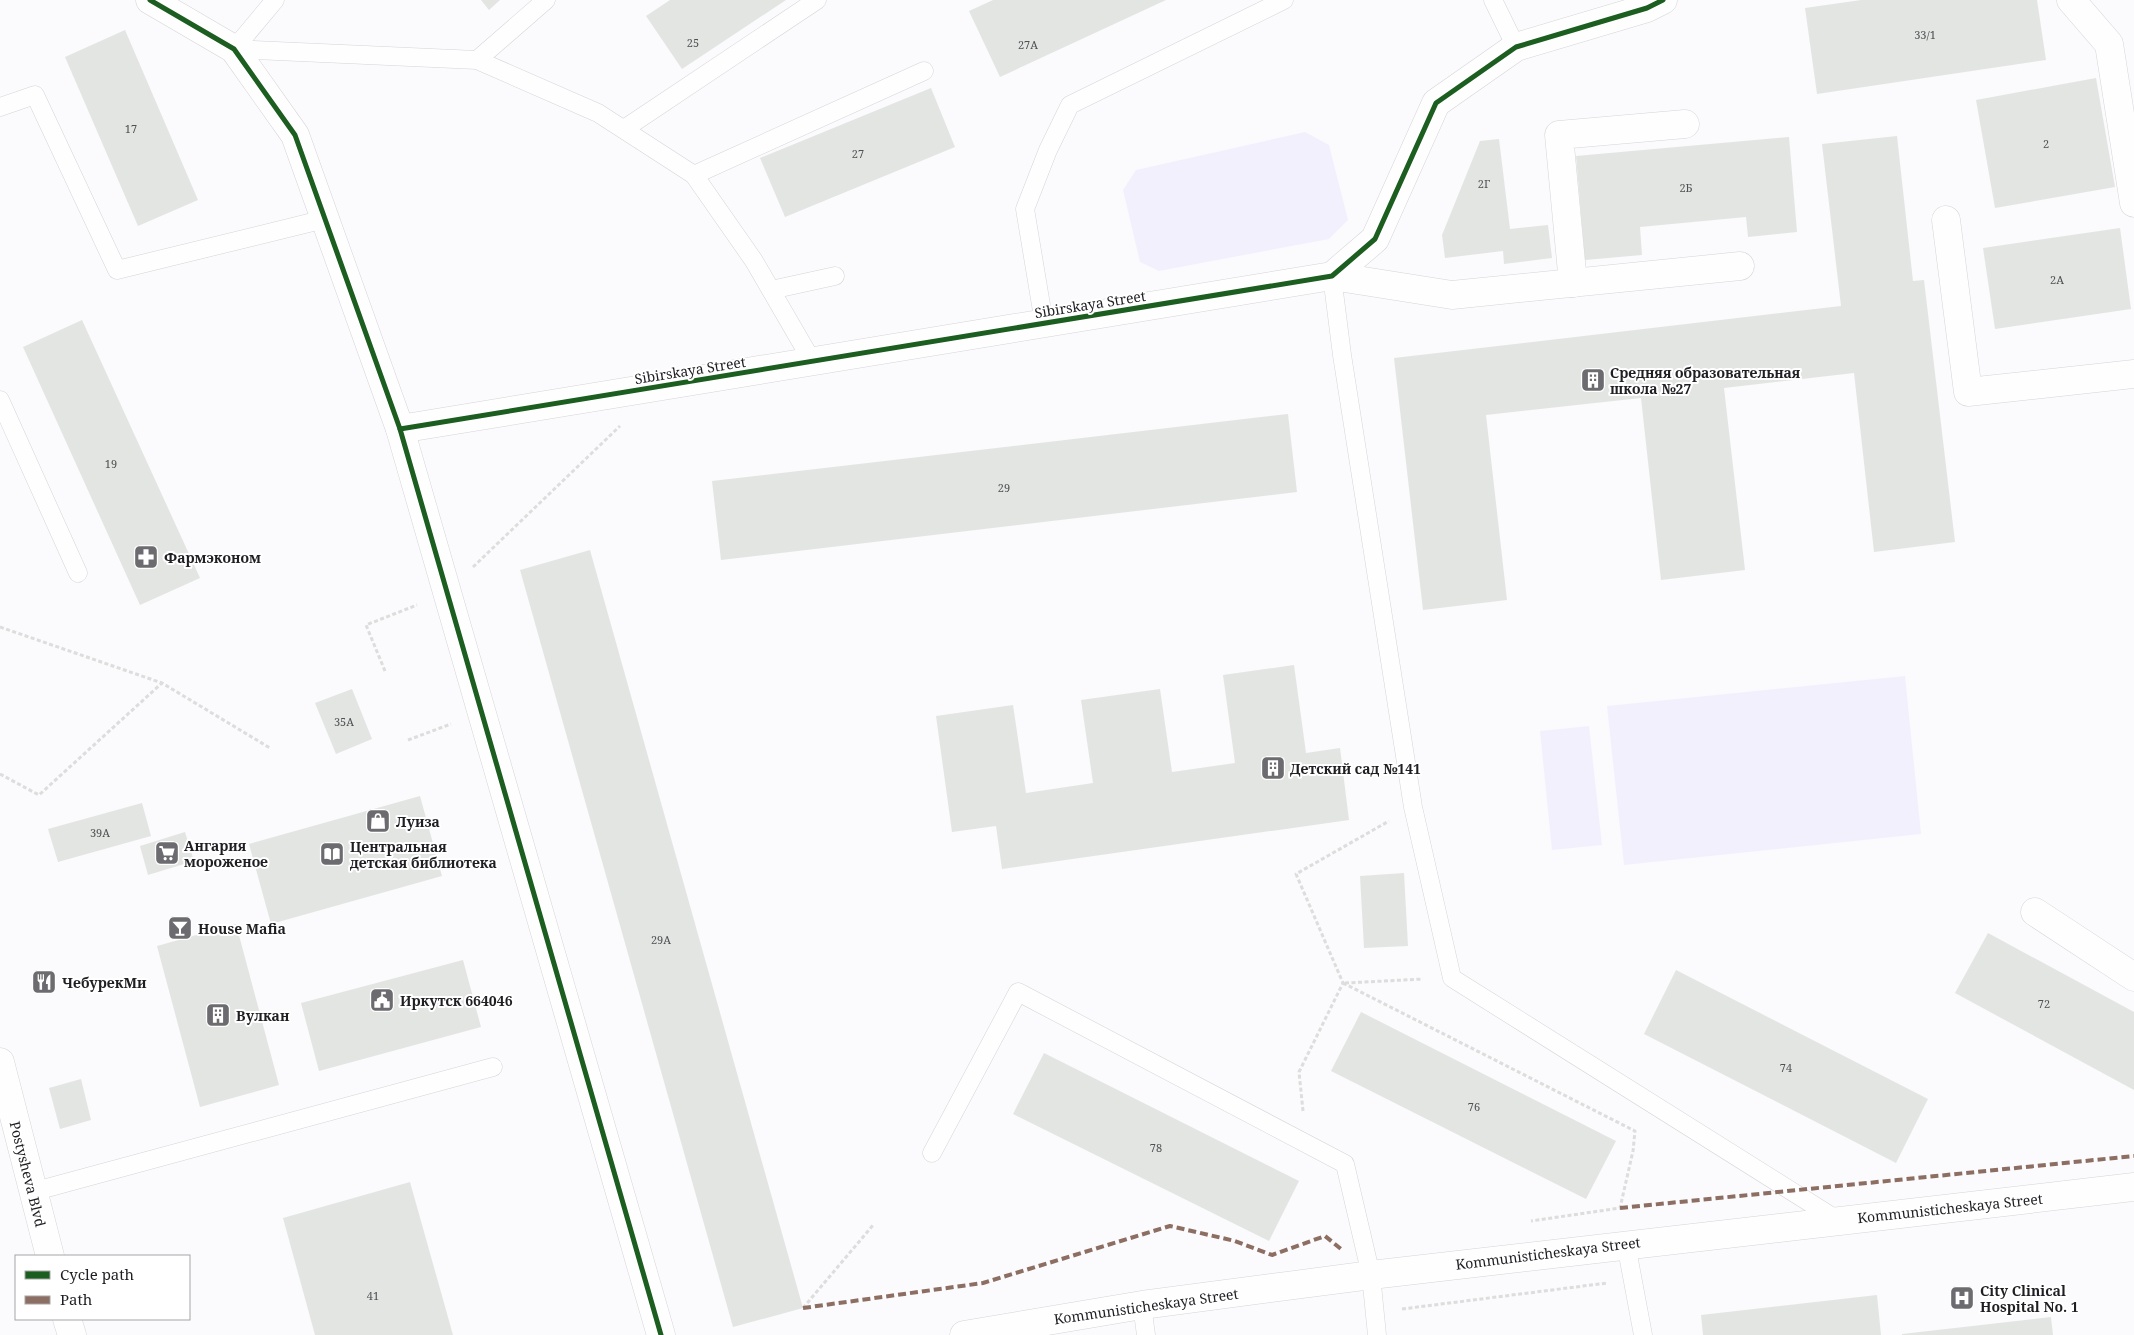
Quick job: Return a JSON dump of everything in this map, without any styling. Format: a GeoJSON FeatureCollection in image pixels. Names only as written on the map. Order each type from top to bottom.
{"type":"FeatureCollection","features":[{"type":"Feature","properties":{"kind":"street"},"geometry":{"type":"LineString","coordinates":[[150,0],[234,49],[294,135],[400,429],[661,1335]]}},
{"type":"Feature","properties":{"kind":"street"},"geometry":{"type":"LineString","coordinates":[[1332,276],[1375,239],[1436,103],[1516,47],[1647,8],[1663,0]]}},
{"type":"Feature","properties":{"kind":"street"},"geometry":{"type":"LineString","coordinates":[[2071,0],[2109,44],[2134,203]]}},
{"type":"Feature","properties":{"kind":"street"},"geometry":{"type":"LineString","coordinates":[[1573,282],[1559,135],[1685,124]]}},
{"type":"Feature","properties":{"kind":"street"},"geometry":{"type":"LineString","coordinates":[[1946,220],[1968,392],[2134,374]]}},
{"type":"Feature","properties":{"kind":"street"},"geometry":{"type":"LineString","coordinates":[[1332,276],[1452,295],[1740,266]]}},
{"type":"Feature","properties":{"kind":"street","name":"Sibirskaya Street"},"geometry":{"type":"LineString","coordinates":[[400,429],[1332,276]]}},
{"type":"Feature","properties":{"kind":"street"},"geometry":{"type":"LineString","coordinates":[[2035,912],[2134,977]]}},
{"type":"Feature","properties":{"kind":"street","name":"Postysheva Blvd"},"geometry":{"type":"LineString","coordinates":[[0,1062],[50,1255]]}},
{"type":"Feature","properties":{"kind":"street","name":"Kommunisticheskaya Street"},"geometry":{"type":"LineString","coordinates":[[964,1335],[1142,1305],[1371,1275],[1626,1244],[2134,1187]]}},
{"type":"Feature","properties":{"kind":"street"},"geometry":{"type":"LineString","coordinates":[[67,1320],[72,1335]]}},
{"type":"Feature","properties":{"kind":"lane"},"geometry":{"type":"LineString","coordinates":[[234,49],[275,0]]}},
{"type":"Feature","properties":{"kind":"lane"},"geometry":{"type":"LineString","coordinates":[[476,60],[546,0]]}},
{"type":"Feature","properties":{"kind":"lane"},"geometry":{"type":"LineString","coordinates":[[624,130],[817,0]]}},
{"type":"Feature","properties":{"kind":"lane"},"geometry":{"type":"LineString","coordinates":[[1044,323],[1025,209],[1048,150],[1070,105],[1284,0]]}},
{"type":"Feature","properties":{"kind":"lane"},"geometry":{"type":"LineString","coordinates":[[1493,0],[1516,47]]}},
{"type":"Feature","properties":{"kind":"lane"},"geometry":{"type":"LineString","coordinates":[[234,49],[476,60],[598,113],[694,174],[754,261],[812,361]]}},
{"type":"Feature","properties":{"kind":"lane"},"geometry":{"type":"LineString","coordinates":[[694,174],[924,71]]}},
{"type":"Feature","properties":{"kind":"lane"},"geometry":{"type":"LineString","coordinates":[[0,107],[34,95],[117,270],[325,219]]}},
{"type":"Feature","properties":{"kind":"lane"},"geometry":{"type":"LineString","coordinates":[[771,290],[835,276]]}},
{"type":"Feature","properties":{"kind":"lane"},"geometry":{"type":"LineString","coordinates":[[1332,276],[1346,384],[1413,807],[1452,978],[1839,1221]]}},
{"type":"Feature","properties":{"kind":"lane"},"geometry":{"type":"LineString","coordinates":[[0,400],[78,573]]}},
{"type":"Feature","properties":{"kind":"lane"},"geometry":{"type":"LineString","coordinates":[[932,1153],[1018,992],[1345,1164],[1371,1275],[1377,1335]]}},
{"type":"Feature","properties":{"kind":"lane"},"geometry":{"type":"LineString","coordinates":[[32,1192],[493,1067]]}},
{"type":"Feature","properties":{"kind":"lane"},"geometry":{"type":"LineString","coordinates":[[1626,1244],[1643,1335]]}},
{"type":"Feature","properties":{"kind":"lane"},"geometry":{"type":"LineString","coordinates":[[1142,1305],[1146,1335]]}},
{"type":"Feature","properties":{"kind":"path"},"geometry":{"type":"LineString","coordinates":[[385,671],[366,625],[447,593],[623,424]]}},
{"type":"Feature","properties":{"kind":"path"},"geometry":{"type":"LineString","coordinates":[[0,627],[162,683],[270,748]]}},
{"type":"Feature","properties":{"kind":"path"},"geometry":{"type":"LineString","coordinates":[[0,774],[39,795],[162,683]]}},
{"type":"Feature","properties":{"kind":"path"},"geometry":{"type":"LineString","coordinates":[[408,740],[458,722]]}},
{"type":"Feature","properties":{"kind":"path"},"geometry":{"type":"LineString","coordinates":[[1413,807],[1296,874],[1343,983],[1635,1131],[1633,1151],[1620,1208]]}},
{"type":"Feature","properties":{"kind":"path"},"geometry":{"type":"LineString","coordinates":[[1343,983],[1452,978]]}},
{"type":"Feature","properties":{"kind":"path"},"geometry":{"type":"LineString","coordinates":[[1299,1072],[1343,983]]}},
{"type":"Feature","properties":{"kind":"path"},"geometry":{"type":"LineString","coordinates":[[802,1308],[874,1224]]}},
{"type":"Feature","properties":{"kind":"path"},"geometry":{"type":"LineString","coordinates":[[1374,1314],[1426,1305],[1633,1280]]}},
{"type":"Feature","properties":{"kind":"shaded area"},"geometry":{"type":"Polygon","coordinates":[[[1305,132],[1329,145],[1348,220],[1329,239],[1159,271],[1140,262],[1123,190],[1136,170],[1305,132]]]}},
{"type":"Feature","properties":{"kind":"shaded area"},"geometry":{"type":"Polygon","coordinates":[[[1905,676],[1921,834],[1624,865],[1607,706],[1905,676]]]}},
{"type":"Feature","properties":{"kind":"shaded area"},"geometry":{"type":"Polygon","coordinates":[[[1589,726],[1602,845],[1552,850],[1540,731],[1589,726]]]}},
{"type":"Feature","properties":{"kind":"building"},"geometry":{"type":"Polygon","coordinates":[[[481,0],[500,0],[489,10],[481,0]]]}},
{"type":"Feature","properties":{"kind":"building"},"geometry":{"type":"Polygon","coordinates":[[[670,0],[786,0],[682,69],[646,16],[670,0]]]}},
{"type":"Feature","properties":{"kind":"building"},"geometry":{"type":"Polygon","coordinates":[[[993,0],[1166,0],[1000,77],[969,11],[993,0]]]}},
{"type":"Feature","properties":{"kind":"building"},"geometry":{"type":"Polygon","coordinates":[[[1861,0],[2037,0],[2046,60],[1817,94],[1805,8],[1861,0]]]}},
{"type":"Feature","properties":{"kind":"building"},"geometry":{"type":"Polygon","coordinates":[[[125,30],[198,200],[138,226],[65,57],[125,30]]]}},
{"type":"Feature","properties":{"kind":"building"},"geometry":{"type":"Polygon","coordinates":[[[2096,78],[2115,187],[1995,208],[1976,100],[2096,78]]]}},
{"type":"Feature","properties":{"kind":"building"},"geometry":{"type":"Polygon","coordinates":[[[931,88],[955,147],[785,217],[760,158],[931,88]]]}},
{"type":"Feature","properties":{"kind":"building","name":"Средняя образовательная школа №27"},"geometry":{"type":"Polygon","coordinates":[[[1897,136],[1913,281],[1924,280],[1955,542],[1874,552],[1854,373],[1724,388],[1745,570],[1661,580],[1641,398],[1486,415],[1507,600],[1423,610],[1394,358],[1841,306],[1822,144],[1897,136]]]}},
{"type":"Feature","properties":{"kind":"building"},"geometry":{"type":"Polygon","coordinates":[[[1789,137],[1797,232],[1748,237],[1746,217],[1640,227],[1642,255],[1585,260],[1576,156],[1789,137]]]}},
{"type":"Feature","properties":{"kind":"building"},"geometry":{"type":"Polygon","coordinates":[[[1499,139],[1510,229],[1548,225],[1552,258],[1504,264],[1503,251],[1445,258],[1442,235],[1480,141],[1499,139]]]}},
{"type":"Feature","properties":{"kind":"building"},"geometry":{"type":"Polygon","coordinates":[[[2120,228],[2131,309],[1995,329],[1983,248],[2120,228]]]}},
{"type":"Feature","properties":{"kind":"building"},"geometry":{"type":"Polygon","coordinates":[[[82,320],[200,578],[140,605],[23,347],[82,320]]]}},
{"type":"Feature","properties":{"kind":"building"},"geometry":{"type":"Polygon","coordinates":[[[1288,414],[1297,492],[721,560],[712,481],[1288,414]]]}},
{"type":"Feature","properties":{"kind":"building"},"geometry":{"type":"Polygon","coordinates":[[[590,550],[803,1308],[733,1327],[520,570],[590,550]]]}},
{"type":"Feature","properties":{"kind":"building","name":"Детский сад №141"},"geometry":{"type":"Polygon","coordinates":[[[1294,665],[1306,753],[1340,748],[1349,820],[1002,869],[996,826],[952,832],[936,716],[1013,705],[1026,793],[1093,783],[1081,700],[1160,689],[1172,772],[1235,763],[1223,675],[1294,665]]]}},
{"type":"Feature","properties":{"kind":"building"},"geometry":{"type":"Polygon","coordinates":[[[352,689],[372,739],[336,754],[315,703],[352,689]]]}},
{"type":"Feature","properties":{"kind":"building"},"geometry":{"type":"Polygon","coordinates":[[[420,796],[442,876],[271,924],[249,844],[420,796]]]}},
{"type":"Feature","properties":{"kind":"building"},"geometry":{"type":"Polygon","coordinates":[[[142,803],[151,836],[58,862],[48,829],[142,803]]]}},
{"type":"Feature","properties":{"kind":"building","name":"Ангария мороженое"},"geometry":{"type":"Polygon","coordinates":[[[185,832],[194,861],[148,875],[140,846],[185,832]]]}},
{"type":"Feature","properties":{"kind":"building"},"geometry":{"type":"Polygon","coordinates":[[[1404,873],[1408,946],[1364,948],[1360,876],[1404,873]]]}},
{"type":"Feature","properties":{"kind":"building","name":"Вулкан"},"geometry":{"type":"Polygon","coordinates":[[[236,924],[279,1085],[200,1107],[157,946],[236,924]]]}},
{"type":"Feature","properties":{"kind":"building"},"geometry":{"type":"Polygon","coordinates":[[[1988,933],[2134,1012],[2134,1090],[1955,993],[1988,933]]]}},
{"type":"Feature","properties":{"kind":"building"},"geometry":{"type":"Polygon","coordinates":[[[463,960],[481,1027],[319,1071],[301,1003],[463,960]]]}},
{"type":"Feature","properties":{"kind":"building"},"geometry":{"type":"Polygon","coordinates":[[[1676,970],[1928,1099],[1896,1163],[1644,1034],[1676,970]]]}},
{"type":"Feature","properties":{"kind":"building"},"geometry":{"type":"Polygon","coordinates":[[[1361,1012],[1616,1141],[1586,1199],[1331,1071],[1361,1012]]]}},
{"type":"Feature","properties":{"kind":"building"},"geometry":{"type":"Polygon","coordinates":[[[1044,1053],[1299,1181],[1269,1241],[1013,1114],[1044,1053]]]}},
{"type":"Feature","properties":{"kind":"building"},"geometry":{"type":"Polygon","coordinates":[[[81,1079],[91,1120],[60,1129],[49,1088],[81,1079]]]}},
{"type":"Feature","properties":{"kind":"building"},"geometry":{"type":"Polygon","coordinates":[[[410,1182],[453,1335],[315,1335],[283,1218],[410,1182]]]}},
{"type":"Feature","properties":{"kind":"building"},"geometry":{"type":"Polygon","coordinates":[[[1877,1295],[1881,1335],[1703,1335],[1701,1315],[1877,1295]]]}},
{"type":"Feature","properties":{"kind":"building"},"geometry":{"type":"Polygon","coordinates":[[[2051,1317],[2053,1335],[1902,1335],[1902,1334],[2051,1317]]]}},
{"type":"Feature","properties":{"kind":"marked path"},"geometry":{"type":"LineString","coordinates":[[1620,1208],[2134,1156]]}},
{"type":"Feature","properties":{"kind":"marked path"},"geometry":{"type":"LineString","coordinates":[[803,1308],[983,1283],[1170,1226],[1235,1241],[1272,1255],[1325,1236],[1341,1249]]}},
{"type":"Feature","properties":{"kind":"cycle path"},"geometry":{"type":"LineString","coordinates":[[150,0],[234,49],[295,135],[400,429],[661,1335]]}},
{"type":"Feature","properties":{"kind":"cycle path"},"geometry":{"type":"LineString","coordinates":[[400,429],[1332,276],[1375,239],[1436,103],[1516,47],[1647,8],[1663,0]]}},
{"type":"Feature","properties":{"kind":"place","name":"Средняя образовательная школа №27"},"geometry":{"type":"Point","coordinates":[1593,380]}},
{"type":"Feature","properties":{"kind":"place","name":"Фармэконом"},"geometry":{"type":"Point","coordinates":[146,557]}},
{"type":"Feature","properties":{"kind":"place","name":"Детский сад №141"},"geometry":{"type":"Point","coordinates":[1273,768]}},
{"type":"Feature","properties":{"kind":"place","name":"Луиза"},"geometry":{"type":"Point","coordinates":[378,821]}},
{"type":"Feature","properties":{"kind":"place","name":"Ангария мороженое"},"geometry":{"type":"Point","coordinates":[167,853]}},
{"type":"Feature","properties":{"kind":"place","name":"Центральная детская библиотека"},"geometry":{"type":"Point","coordinates":[332,854]}},
{"type":"Feature","properties":{"kind":"place","name":"House Mafia"},"geometry":{"type":"Point","coordinates":[180,928]}},
{"type":"Feature","properties":{"kind":"place","name":"ЧебурекМи"},"geometry":{"type":"Point","coordinates":[44,982]}},
{"type":"Feature","properties":{"kind":"place","name":"Иркутск 664046"},"geometry":{"type":"Point","coordinates":[382,1000]}},
{"type":"Feature","properties":{"kind":"place","name":"Вулкан"},"geometry":{"type":"Point","coordinates":[218,1015]}},
{"type":"Feature","properties":{"kind":"place","name":"City Clinical Hospital No. 1"},"geometry":{"type":"Point","coordinates":[1962,1298]}}]}
